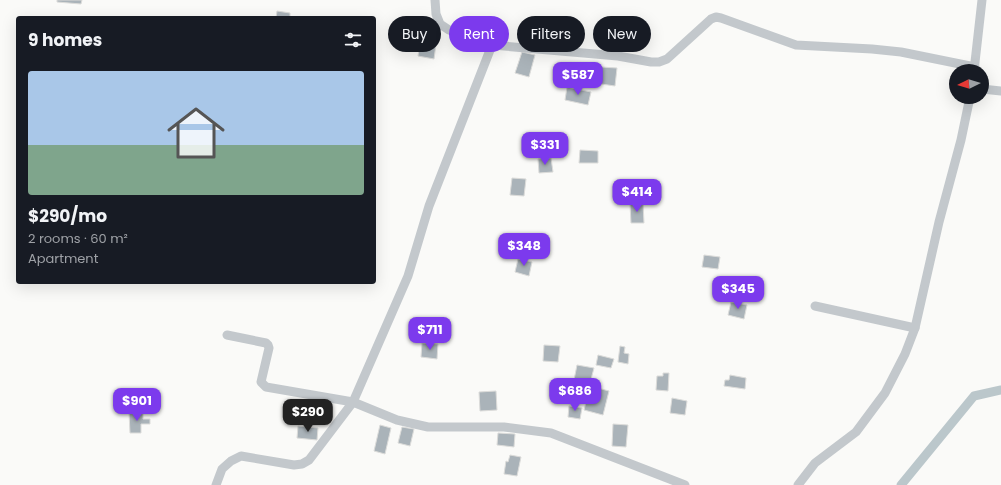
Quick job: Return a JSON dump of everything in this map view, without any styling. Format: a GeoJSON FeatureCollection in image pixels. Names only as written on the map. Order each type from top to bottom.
{"type":"FeatureCollection","features":[{"type":"Feature","properties":{"kind":"street"},"geometry":{"type":"LineString","coordinates":[[435,0],[436,14],[440,24],[449,30]]}},
{"type":"Feature","properties":{"kind":"street"},"geometry":{"type":"LineString","coordinates":[[975,64],[982,0]]}},
{"type":"Feature","properties":{"kind":"street"},"geometry":{"type":"LineString","coordinates":[[509,46],[618,56],[659,62],[667,59],[711,19],[716,17],[796,45],[901,52],[953,64]]}},
{"type":"Feature","properties":{"kind":"street"},"geometry":{"type":"LineString","coordinates":[[216,485],[222,469],[231,461],[241,456],[294,465],[306,462],[353,402],[408,276],[429,206],[489,52]]}},
{"type":"Feature","properties":{"kind":"street"},"geometry":{"type":"LineString","coordinates":[[989,90],[1001,91]]}},
{"type":"Feature","properties":{"kind":"street"},"geometry":{"type":"LineString","coordinates":[[798,485],[815,463],[856,432],[885,393],[905,354],[915,328],[939,222],[968,104]]}},
{"type":"Feature","properties":{"kind":"street"},"geometry":{"type":"LineString","coordinates":[[815,306],[915,328]]}},
{"type":"Feature","properties":{"kind":"street"},"geometry":{"type":"LineString","coordinates":[[227,335],[266,343],[268,345],[269,348],[261,382],[266,387],[353,402],[397,420],[428,427],[504,426],[551,433],[684,485]]}},
{"type":"Feature","properties":{"kind":"building"},"geometry":{"type":"Polygon","coordinates":[[[57,0],[82,0],[81,4],[57,2],[57,0]]]}},
{"type":"Feature","properties":{"kind":"building"},"geometry":{"type":"Polygon","coordinates":[[[277,11],[290,13],[290,16],[276,16],[277,11]]]}},
{"type":"Feature","properties":{"kind":"building"},"geometry":{"type":"Polygon","coordinates":[[[419,52],[435,52],[434,59],[418,56],[419,52]]]}},
{"type":"Feature","properties":{"kind":"building"},"geometry":{"type":"Polygon","coordinates":[[[522,52],[535,55],[529,77],[515,73],[522,52]]]}},
{"type":"Feature","properties":{"kind":"building"},"geometry":{"type":"Polygon","coordinates":[[[601,67],[617,68],[615,86],[594,83],[595,73],[600,74],[601,67]]]}},
{"type":"Feature","properties":{"kind":"building"},"geometry":{"type":"Polygon","coordinates":[[[567,87],[591,92],[588,105],[565,100],[567,87]]]}},
{"type":"Feature","properties":{"kind":"building"},"geometry":{"type":"Polygon","coordinates":[[[580,150],[598,151],[598,163],[579,163],[580,150]]]}},
{"type":"Feature","properties":{"kind":"building"},"geometry":{"type":"Polygon","coordinates":[[[551,158],[553,172],[539,173],[538,159],[551,158]]]}},
{"type":"Feature","properties":{"kind":"building"},"geometry":{"type":"Polygon","coordinates":[[[512,178],[526,179],[524,196],[510,195],[512,178]]]}},
{"type":"Feature","properties":{"kind":"building"},"geometry":{"type":"Polygon","coordinates":[[[643,203],[644,223],[631,223],[630,204],[643,203]]]}},
{"type":"Feature","properties":{"kind":"building"},"geometry":{"type":"Polygon","coordinates":[[[704,255],[720,257],[718,269],[702,267],[704,255]]]}},
{"type":"Feature","properties":{"kind":"building"},"geometry":{"type":"Polygon","coordinates":[[[518,259],[532,262],[529,276],[515,272],[518,259]]]}},
{"type":"Feature","properties":{"kind":"building"},"geometry":{"type":"Polygon","coordinates":[[[721,280],[732,283],[730,290],[719,287],[721,280]]]}},
{"type":"Feature","properties":{"kind":"building"},"geometry":{"type":"Polygon","coordinates":[[[731,302],[747,305],[744,319],[728,315],[731,302]]]}},
{"type":"Feature","properties":{"kind":"building"},"geometry":{"type":"Polygon","coordinates":[[[422,343],[438,344],[437,359],[421,357],[422,343]]]}},
{"type":"Feature","properties":{"kind":"building"},"geometry":{"type":"Polygon","coordinates":[[[544,345],[560,346],[558,362],[543,361],[544,345]]]}},
{"type":"Feature","properties":{"kind":"building"},"geometry":{"type":"Polygon","coordinates":[[[620,346],[625,347],[624,353],[629,354],[628,364],[618,362],[620,346]]]}},
{"type":"Feature","properties":{"kind":"building"},"geometry":{"type":"Polygon","coordinates":[[[598,355],[614,359],[611,368],[596,365],[598,355]]]}},
{"type":"Feature","properties":{"kind":"building"},"geometry":{"type":"Polygon","coordinates":[[[577,365],[594,368],[590,383],[574,380],[577,365]]]}},
{"type":"Feature","properties":{"kind":"building"},"geometry":{"type":"Polygon","coordinates":[[[663,373],[669,373],[668,391],[656,390],[657,376],[663,376],[663,373]]]}},
{"type":"Feature","properties":{"kind":"building"},"geometry":{"type":"Polygon","coordinates":[[[730,375],[746,378],[745,389],[724,386],[725,380],[729,380],[730,375]]]}},
{"type":"Feature","properties":{"kind":"building"},"geometry":{"type":"Polygon","coordinates":[[[572,381],[588,385],[586,394],[570,390],[572,381]]]}},
{"type":"Feature","properties":{"kind":"building"},"geometry":{"type":"Polygon","coordinates":[[[590,386],[609,391],[603,415],[584,410],[590,386]]]}},
{"type":"Feature","properties":{"kind":"building"},"geometry":{"type":"Polygon","coordinates":[[[496,391],[497,410],[480,411],[479,392],[496,391]]]}},
{"type":"Feature","properties":{"kind":"building"},"geometry":{"type":"Polygon","coordinates":[[[672,398],[687,401],[685,415],[670,413],[672,398]]]}},
{"type":"Feature","properties":{"kind":"building"},"geometry":{"type":"Polygon","coordinates":[[[569,406],[582,408],[580,419],[568,417],[569,406]]]}},
{"type":"Feature","properties":{"kind":"building"},"geometry":{"type":"Polygon","coordinates":[[[143,411],[143,419],[150,419],[150,424],[141,424],[141,433],[130,433],[129,412],[143,411]]]}},
{"type":"Feature","properties":{"kind":"building"},"geometry":{"type":"Polygon","coordinates":[[[613,424],[628,425],[626,447],[612,446],[613,424]]]}},
{"type":"Feature","properties":{"kind":"building"},"geometry":{"type":"Polygon","coordinates":[[[380,425],[391,428],[385,454],[374,451],[380,425]]]}},
{"type":"Feature","properties":{"kind":"building"},"geometry":{"type":"Polygon","coordinates":[[[298,426],[318,428],[317,440],[297,438],[298,426]]]}},
{"type":"Feature","properties":{"kind":"building"},"geometry":{"type":"Polygon","coordinates":[[[402,427],[414,429],[410,446],[398,443],[402,427]]]}},
{"type":"Feature","properties":{"kind":"building"},"geometry":{"type":"Polygon","coordinates":[[[498,433],[515,434],[514,447],[497,445],[498,433]]]}},
{"type":"Feature","properties":{"kind":"building"},"geometry":{"type":"Polygon","coordinates":[[[510,455],[521,457],[517,476],[504,474],[506,461],[508,462],[510,455]]]}},
{"type":"Feature","properties":{"kind":"waterway"},"geometry":{"type":"LineString","coordinates":[[901,485],[974,396],[1001,390]]}}]}
